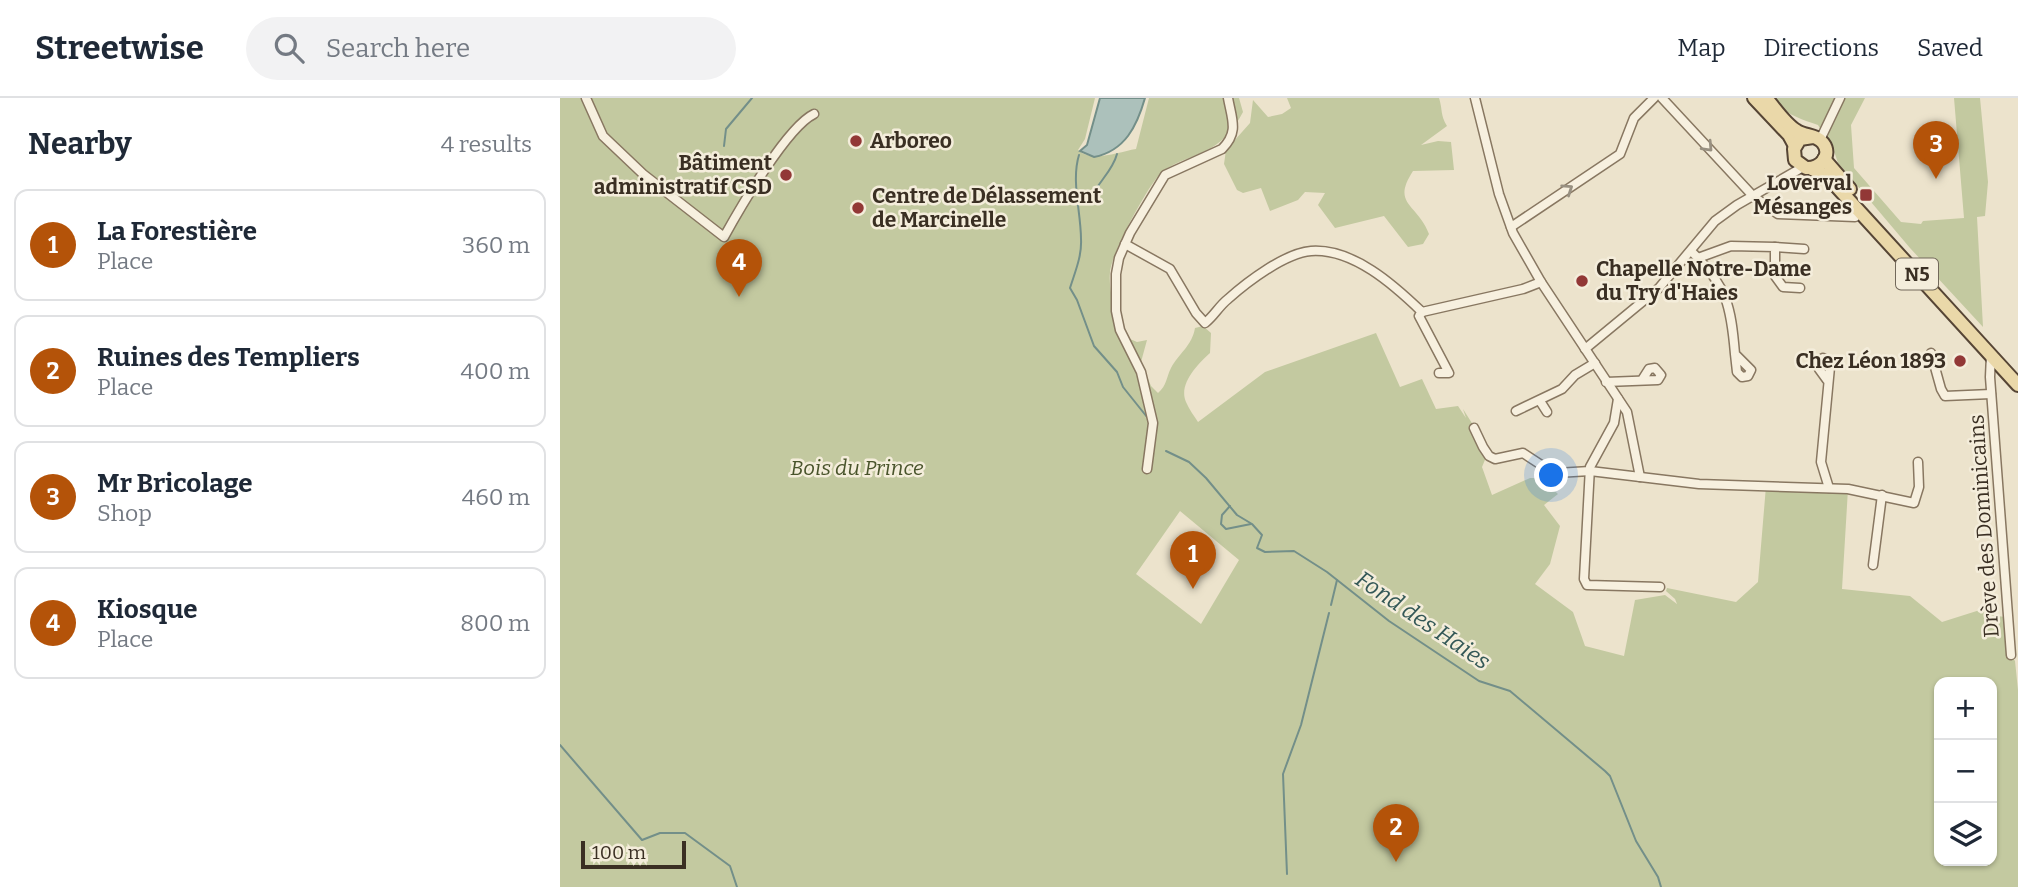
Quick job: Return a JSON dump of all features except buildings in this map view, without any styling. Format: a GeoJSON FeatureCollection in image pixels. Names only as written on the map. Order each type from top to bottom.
{"type":"FeatureCollection","features":[{"type":"Feature","properties":{"kind":"main road","name":"N5"},"geometry":{"type":"LineString","coordinates":[[1754,98],[1789,135],[1801,160],[1827,176],[2018,385]]}},
{"type":"Feature","properties":{"kind":"main road"},"geometry":{"type":"LineString","coordinates":[[1766,98],[1795,130],[1817,138]]}},
{"type":"Feature","properties":{"kind":"main road"},"geometry":{"type":"LineString","coordinates":[[1817,138],[1804,137],[1801,160],[1819,166],[1825,159]]}},
{"type":"Feature","properties":{"kind":"main road","name":"N5"},"geometry":{"type":"LineString","coordinates":[[1817,138],[1826,149],[1825,159],[2018,372]]}},
{"type":"Feature","properties":{"kind":"street"},"geometry":{"type":"LineString","coordinates":[[586,98],[603,136],[643,174],[724,237],[745,200],[789,136],[805,118],[814,114]]}},
{"type":"Feature","properties":{"kind":"street"},"geometry":{"type":"LineString","coordinates":[[1147,470],[1153,423],[1141,372],[1120,330],[1116,312],[1116,274],[1125,243],[1151,195],[1165,176],[1222,149],[1228,143],[1233,135],[1233,125],[1228,98]]}},
{"type":"Feature","properties":{"kind":"street"},"geometry":{"type":"LineString","coordinates":[[1476,98],[1499,194],[1511,227],[1541,282],[1618,399],[1631,424],[1640,477]]}},
{"type":"Feature","properties":{"kind":"street"},"geometry":{"type":"LineString","coordinates":[[1511,227],[1620,154],[1634,118],[1654,98]]}},
{"type":"Feature","properties":{"kind":"street"},"geometry":{"type":"LineString","coordinates":[[1662,98],[1753,196],[1777,214],[1855,217]]}},
{"type":"Feature","properties":{"kind":"street"},"geometry":{"type":"LineString","coordinates":[[1817,138],[1840,98]]}},
{"type":"Feature","properties":{"kind":"street"},"geometry":{"type":"LineString","coordinates":[[1586,349],[1695,255],[1715,221],[1789,173],[1801,160]]}},
{"type":"Feature","properties":{"kind":"street"},"geometry":{"type":"LineString","coordinates":[[1125,243],[1170,269],[1205,323],[1226,300],[1265,272],[1291,257],[1311,251],[1325,251],[1376,272],[1390,281],[1422,312]]}},
{"type":"Feature","properties":{"kind":"street"},"geometry":{"type":"LineString","coordinates":[[1695,255],[1731,246],[1804,248]]}},
{"type":"Feature","properties":{"kind":"street"},"geometry":{"type":"LineString","coordinates":[[1775,247],[1774,276],[1783,287],[1800,288]]}},
{"type":"Feature","properties":{"kind":"street"},"geometry":{"type":"LineString","coordinates":[[1695,255],[1712,271],[1724,294],[1733,328],[1735,354]]}},
{"type":"Feature","properties":{"kind":"street"},"geometry":{"type":"LineString","coordinates":[[1439,373],[1449,373],[1419,316],[1422,312],[1523,289],[1541,282]]}},
{"type":"Feature","properties":{"kind":"street","name":"Drève des Dominicains"},"geometry":{"type":"LineString","coordinates":[[1931,353],[1945,397],[1991,394]]}},
{"type":"Feature","properties":{"kind":"street","name":"Drève des Dominicains"},"geometry":{"type":"LineString","coordinates":[[1991,355],[1991,394],[2011,655]]}},
{"type":"Feature","properties":{"kind":"street"},"geometry":{"type":"LineString","coordinates":[[1516,411],[1562,389],[1574,374],[1595,363]]}},
{"type":"Feature","properties":{"kind":"street"},"geometry":{"type":"LineString","coordinates":[[1606,382],[1642,380]]}},
{"type":"Feature","properties":{"kind":"street"},"geometry":{"type":"LineString","coordinates":[[1828,380],[1821,462],[1829,488]]}},
{"type":"Feature","properties":{"kind":"street"},"geometry":{"type":"LineString","coordinates":[[1618,399],[1614,423],[1592,460],[1584,579],[1587,585],[1660,587]]}},
{"type":"Feature","properties":{"kind":"street"},"geometry":{"type":"LineString","coordinates":[[1540,401],[1547,412]]}},
{"type":"Feature","properties":{"kind":"street"},"geometry":{"type":"LineString","coordinates":[[1474,429],[1489,456],[1495,459],[1523,453],[1552,472]]}},
{"type":"Feature","properties":{"kind":"street"},"geometry":{"type":"LineString","coordinates":[[1540,474],[1590,471],[1722,485],[1829,488],[1882,495],[1914,503],[1919,487],[1918,462]]}},
{"type":"Feature","properties":{"kind":"street"},"geometry":{"type":"LineString","coordinates":[[1873,565],[1882,495]]}},
{"type":"Feature","properties":{"kind":"green space","name":"Bois du Prince"},"geometry":{"type":"Polygon","coordinates":[[[560,98],[1095,98],[1085,139],[1078,150],[1090,156],[1098,156],[1136,149],[1149,98],[1239,98],[1243,112],[1226,137],[1211,148],[1168,168],[1156,179],[1132,219],[1112,263],[1110,288],[1123,336],[1137,342],[1147,340],[1141,362],[1151,386],[1158,393],[1161,390],[1174,363],[1191,340],[1195,328],[1203,326],[1211,333],[1210,353],[1187,381],[1184,395],[1198,422],[1265,372],[1376,333],[1400,387],[1422,379],[1436,409],[1458,406],[1466,418],[1463,409],[1489,450],[1482,467],[1492,495],[1530,478],[1539,478],[1538,480],[1558,494],[1544,505],[1560,526],[1550,564],[1535,584],[1573,612],[1585,646],[1624,656],[1635,600],[1665,595],[1677,604],[1666,591],[1667,588],[1736,602],[1758,582],[1766,486],[1848,489],[1842,589],[1910,596],[1942,622],[1983,609],[1990,615],[2005,617],[2008,651],[2015,661],[2018,690],[2018,887],[560,887],[560,98]],[[1180,511],[1136,574],[1201,624],[1239,560],[1180,511]]]}},
{"type":"Feature","properties":{"kind":"green space"},"geometry":{"type":"Polygon","coordinates":[[[1287,98],[1439,98],[1447,126],[1421,145],[1438,141],[1451,142],[1454,170],[1413,171],[1405,191],[1408,204],[1429,234],[1423,244],[1408,247],[1384,216],[1335,228],[1318,205],[1325,193],[1305,192],[1298,200],[1270,211],[1261,188],[1243,193],[1237,190],[1224,164],[1226,150],[1250,123],[1253,100],[1268,117],[1282,114],[1291,108],[1287,98]]]}},
{"type":"Feature","properties":{"kind":"green space"},"geometry":{"type":"Polygon","coordinates":[[[1770,98],[1865,98],[1851,125],[1854,168],[1901,222],[1921,224],[1923,221],[1964,218],[1954,98],[1980,98],[1988,182],[1985,216],[1977,217],[1983,327],[1910,248],[1838,163],[1818,125],[1792,115],[1770,98]]]}},
{"type":"Feature","properties":{"kind":"water"},"geometry":{"type":"Polygon","coordinates":[[[1100,98],[1145,98],[1134,127],[1122,143],[1105,154],[1094,157],[1080,151],[1087,145],[1100,98]]]}},
{"type":"Feature","properties":{"kind":"waterway"},"geometry":{"type":"LineString","coordinates":[[724,146],[726,129],[752,98]]}},
{"type":"Feature","properties":{"kind":"waterway"},"geometry":{"type":"LineString","coordinates":[[1090,201],[1112,167],[1117,154]]}},
{"type":"Feature","properties":{"kind":"waterway","name":"Fond des Haies"},"geometry":{"type":"LineString","coordinates":[[1079,155],[1076,186],[1081,245],[1070,288],[1094,346],[1117,372],[1123,387],[1147,417]]}},
{"type":"Feature","properties":{"kind":"waterway","name":"Fond des Haies"},"geometry":{"type":"LineString","coordinates":[[1166,451],[1189,462],[1237,515],[1252,524],[1262,535],[1257,548],[1265,552],[1294,551],[1327,572],[1389,621],[1479,681],[1510,691],[1605,771],[1610,776],[1636,841],[1658,877],[1661,887]]}},
{"type":"Feature","properties":{"kind":"waterway"},"geometry":{"type":"LineString","coordinates":[[1230,506],[1222,515],[1221,524],[1226,529],[1251,524]]}},
{"type":"Feature","properties":{"kind":"waterway"},"geometry":{"type":"LineString","coordinates":[[1331,605],[1337,580]]}},
{"type":"Feature","properties":{"kind":"waterway"},"geometry":{"type":"LineString","coordinates":[[1287,874],[1283,774],[1301,725],[1329,613]]}},
{"type":"Feature","properties":{"kind":"waterway"},"geometry":{"type":"LineString","coordinates":[[560,745],[642,840],[660,833],[685,833],[730,866],[737,887]]}},
{"type":"Feature","properties":{"kind":"place","name":"Arboreo"},"geometry":{"type":"Point","coordinates":[856,141]}},
{"type":"Feature","properties":{"kind":"place","name":"Bâtiment administratif CSD"},"geometry":{"type":"Point","coordinates":[786,175]}},
{"type":"Feature","properties":{"kind":"place","name":"Mr Bricolage"},"geometry":{"type":"Point","coordinates":[1936,179]}},
{"type":"Feature","properties":{"kind":"place","name":"Loverval Mésanges"},"geometry":{"type":"Point","coordinates":[1866,195]}},
{"type":"Feature","properties":{"kind":"place","name":"Centre de Délassement de Marcinelle"},"geometry":{"type":"Point","coordinates":[858,208]}},
{"type":"Feature","properties":{"kind":"place","name":"Chapelle Notre-Dame du Try d'Haies"},"geometry":{"type":"Point","coordinates":[1582,281]}},
{"type":"Feature","properties":{"kind":"place","name":"Kiosque"},"geometry":{"type":"Point","coordinates":[739,297]}},
{"type":"Feature","properties":{"kind":"place","name":"Chez Léon 1893"},"geometry":{"type":"Point","coordinates":[1960,361]}},
{"type":"Feature","properties":{"kind":"place","name":"La Forestière"},"geometry":{"type":"Point","coordinates":[1193,589]}},
{"type":"Feature","properties":{"kind":"place","name":"Ruines des Templiers"},"geometry":{"type":"Point","coordinates":[1396,862]}}]}
